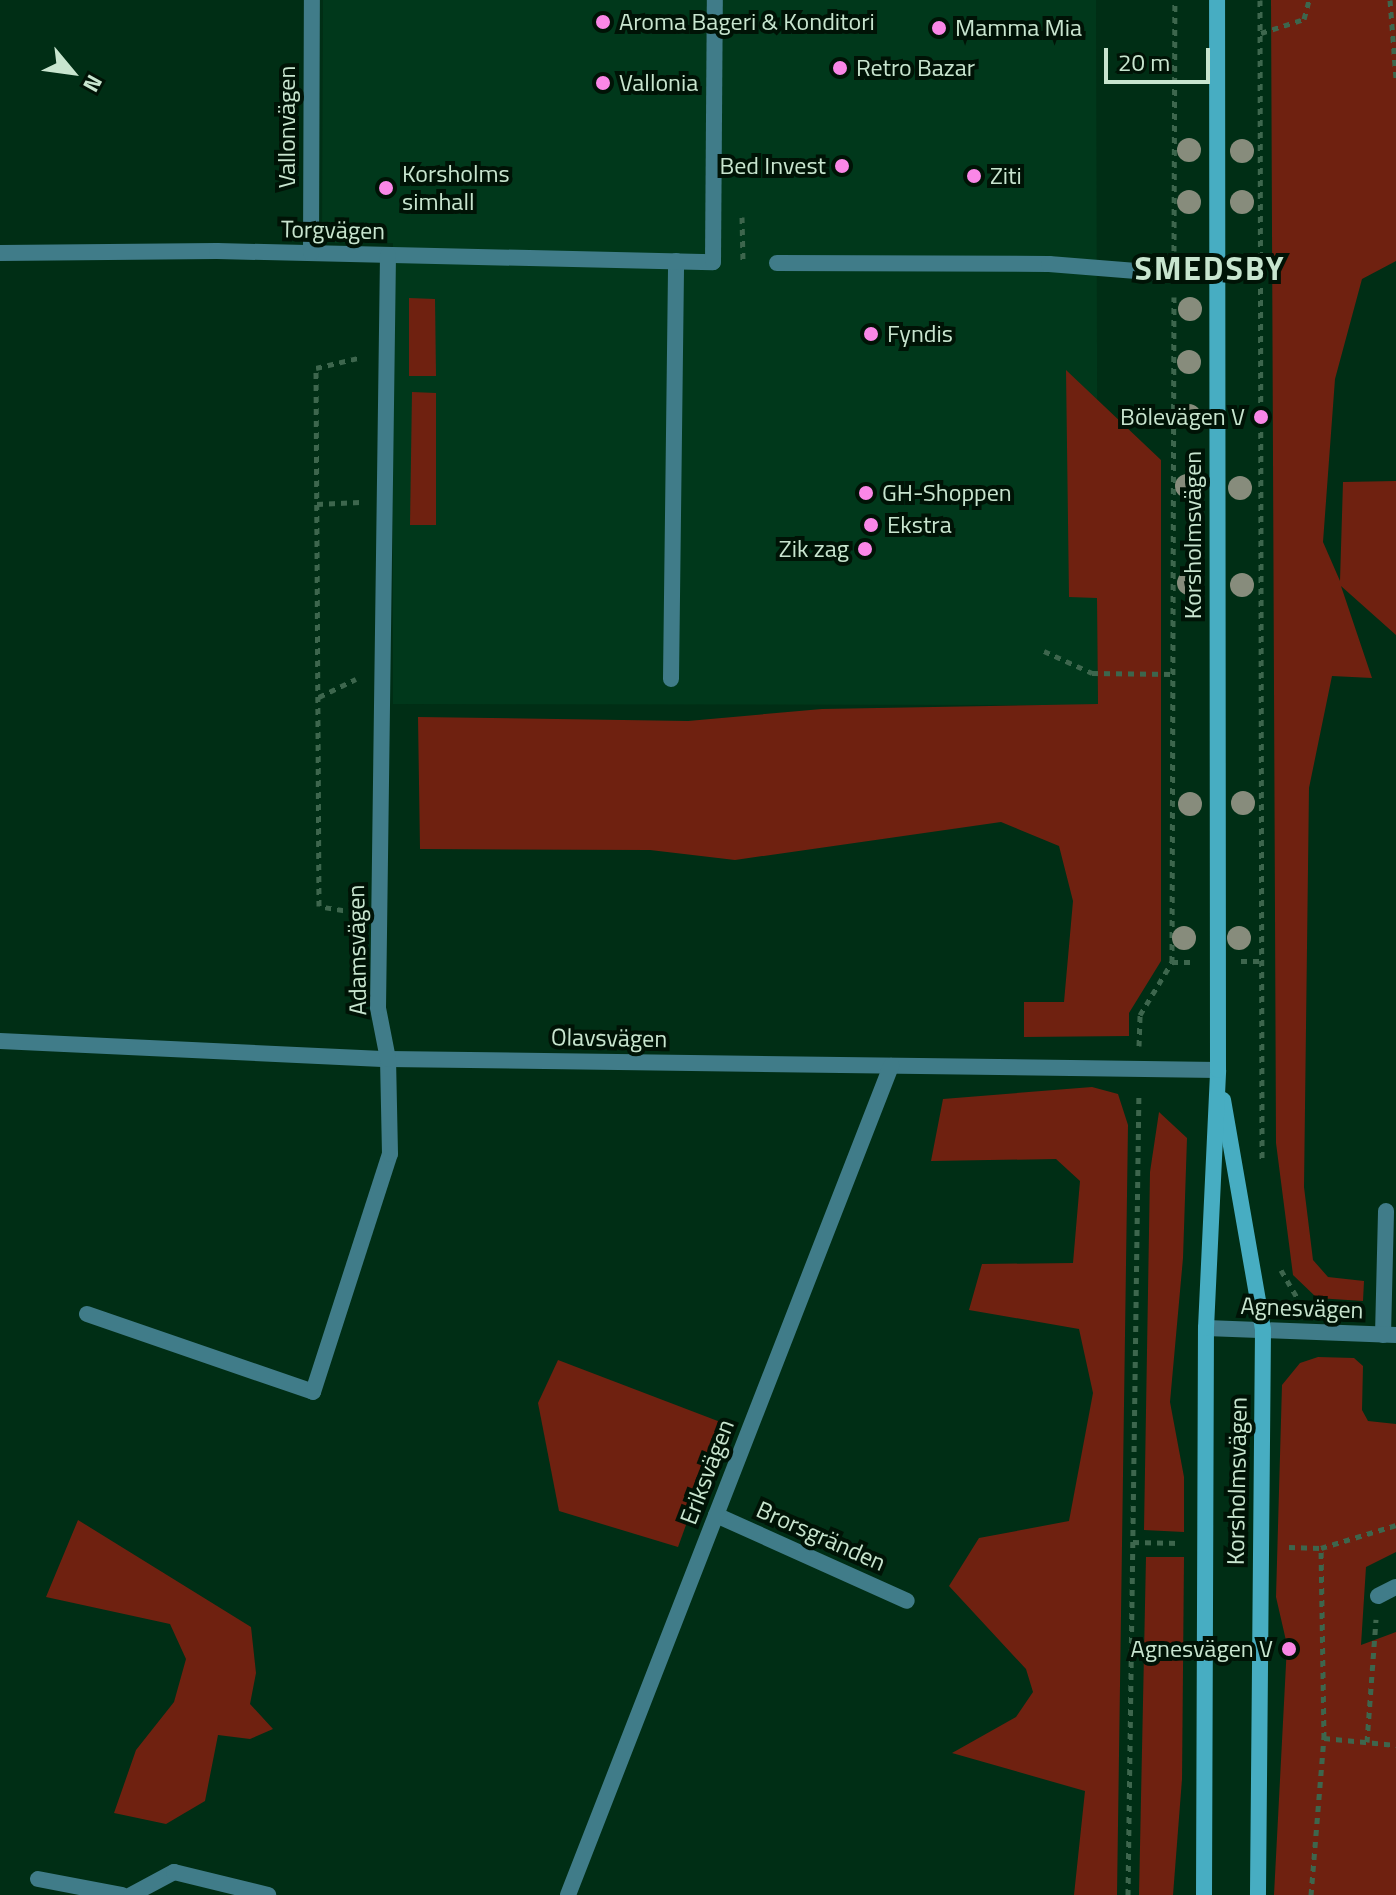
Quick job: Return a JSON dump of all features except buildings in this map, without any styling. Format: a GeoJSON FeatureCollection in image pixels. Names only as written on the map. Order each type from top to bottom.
{"type":"FeatureCollection","features":[{"type":"Feature","properties":{"kind":"main road","name":"Korsholmsvägen"},"geometry":{"type":"LineString","coordinates":[[1204,1895],[1206,1328],[1218,1070],[1217,0]]}},
{"type":"Feature","properties":{"kind":"main road","name":"Korsholmsvägen"},"geometry":{"type":"LineString","coordinates":[[1218,1070],[1263,1330],[1258,1895]]}},
{"type":"Feature","properties":{"kind":"street","name":"Vallonvägen"},"geometry":{"type":"LineString","coordinates":[[311,253],[312,0]]}},
{"type":"Feature","properties":{"kind":"street","name":"Torgvägen"},"geometry":{"type":"LineString","coordinates":[[0,253],[311,253],[713,262],[715,0]]}},
{"type":"Feature","properties":{"kind":"street","name":"Adamsvägen"},"geometry":{"type":"LineString","coordinates":[[87,1314],[313,1392],[390,1154],[388,1059],[378,1008],[388,255]]}},
{"type":"Feature","properties":{"kind":"street"},"geometry":{"type":"LineString","coordinates":[[671,679],[676,261]]}},
{"type":"Feature","properties":{"kind":"street"},"geometry":{"type":"LineString","coordinates":[[777,263],[1049,264],[1174,274]]}},
{"type":"Feature","properties":{"kind":"street","name":"Olavsvägen"},"geometry":{"type":"LineString","coordinates":[[0,1041],[388,1059],[1218,1070]]}},
{"type":"Feature","properties":{"kind":"street","name":"Eriksvägen"},"geometry":{"type":"LineString","coordinates":[[568,1895],[891,1066]]}},
{"type":"Feature","properties":{"kind":"street"},"geometry":{"type":"LineString","coordinates":[[1386,1211],[1390,1335]]}},
{"type":"Feature","properties":{"kind":"street","name":"Agnesvägen"},"geometry":{"type":"LineString","coordinates":[[1206,1328],[1390,1335]]}},
{"type":"Feature","properties":{"kind":"street","name":"Brorsgränden"},"geometry":{"type":"LineString","coordinates":[[716,1515],[907,1601]]}},
{"type":"Feature","properties":{"kind":"street"},"geometry":{"type":"LineString","coordinates":[[1378,1596],[1396,1587]]}},
{"type":"Feature","properties":{"kind":"street"},"geometry":{"type":"LineString","coordinates":[[131,1895],[174,1872],[268,1895]]}},
{"type":"Feature","properties":{"kind":"street"},"geometry":{"type":"LineString","coordinates":[[38,1879],[122,1895]]}},
{"type":"Feature","properties":{"kind":"path"},"geometry":{"type":"LineString","coordinates":[[1260,0],[1262,1171]]}},
{"type":"Feature","properties":{"kind":"path"},"geometry":{"type":"LineString","coordinates":[[1261,33],[1304,19],[1309,0]]}},
{"type":"Feature","properties":{"kind":"path"},"geometry":{"type":"LineString","coordinates":[[1390,0],[1396,78]]}},
{"type":"Feature","properties":{"kind":"path"},"geometry":{"type":"LineString","coordinates":[[1128,1895],[1140,1015],[1172,962],[1173,1]]}},
{"type":"Feature","properties":{"kind":"path"},"geometry":{"type":"LineString","coordinates":[[379,915],[319,906],[316,368],[386,351]]}},
{"type":"Feature","properties":{"kind":"path"},"geometry":{"type":"LineString","coordinates":[[317,504],[385,501]]}},
{"type":"Feature","properties":{"kind":"path"},"geometry":{"type":"LineString","coordinates":[[1044,651],[1092,673],[1172,674]]}},
{"type":"Feature","properties":{"kind":"path"},"geometry":{"type":"LineString","coordinates":[[318,698],[342,683],[383,672]]}},
{"type":"Feature","properties":{"kind":"path"},"geometry":{"type":"LineString","coordinates":[[1124,1046],[1139,1046]]}},
{"type":"Feature","properties":{"kind":"path"},"geometry":{"type":"LineString","coordinates":[[1274,1255],[1302,1303],[1302,1332]]}},
{"type":"Feature","properties":{"kind":"path"},"geometry":{"type":"LineString","coordinates":[[1289,1547],[1321,1548],[1396,1525]]}},
{"type":"Feature","properties":{"kind":"path"},"geometry":{"type":"LineString","coordinates":[[1133,1542],[1179,1543]]}},
{"type":"Feature","properties":{"kind":"path"},"geometry":{"type":"LineString","coordinates":[[1311,1895],[1324,1738],[1321,1548]]}},
{"type":"Feature","properties":{"kind":"path"},"geometry":{"type":"LineString","coordinates":[[1367,1742],[1378,1596]]}},
{"type":"Feature","properties":{"kind":"path"},"geometry":{"type":"LineString","coordinates":[[1324,1738],[1396,1745]]}},
{"type":"Feature","properties":{"kind":"shaded area"},"geometry":{"type":"Polygon","coordinates":[[[323,0],[1096,0],[1098,705],[393,704],[393,243],[322,243],[323,0]]]}},
{"type":"Feature","properties":{"kind":"shaded area"},"geometry":{"type":"Polygon","coordinates":[[[1271,0],[1396,0],[1396,261],[1362,279],[1335,379],[1323,542],[1340,581],[1343,482],[1396,481],[1396,635],[1341,586],[1372,678],[1332,676],[1309,788],[1304,1187],[1313,1260],[1328,1277],[1364,1281],[1363,1301],[1317,1298],[1293,1275],[1276,1143],[1271,0]]]}},
{"type":"Feature","properties":{"kind":"shaded area"},"geometry":{"type":"Polygon","coordinates":[[[409,298],[435,299],[436,376],[409,376],[409,298]]]}},
{"type":"Feature","properties":{"kind":"shaded area"},"geometry":{"type":"Polygon","coordinates":[[[1066,370],[1161,460],[1161,961],[1129,1013],[1129,1036],[1024,1037],[1024,1002],[1064,1002],[1073,901],[1059,846],[1001,822],[735,860],[650,850],[420,849],[418,717],[688,721],[822,709],[1098,704],[1097,598],[1069,597],[1066,370]]]}},
{"type":"Feature","properties":{"kind":"shaded area"},"geometry":{"type":"Polygon","coordinates":[[[412,392],[436,393],[436,525],[410,525],[412,392]]]}},
{"type":"Feature","properties":{"kind":"shaded area"},"geometry":{"type":"Polygon","coordinates":[[[1092,1087],[1118,1094],[1128,1125],[1117,1895],[1074,1895],[1085,1791],[952,1753],[1016,1717],[1033,1692],[1026,1669],[949,1586],[979,1538],[1069,1521],[1093,1393],[1079,1329],[969,1310],[982,1264],[1073,1263],[1080,1181],[1056,1159],[931,1161],[943,1099],[1092,1087]]]}},
{"type":"Feature","properties":{"kind":"shaded area"},"geometry":{"type":"Polygon","coordinates":[[[1159,1112],[1187,1138],[1183,1258],[1170,1402],[1184,1477],[1184,1532],[1144,1530],[1150,1172],[1159,1112]]]}},
{"type":"Feature","properties":{"kind":"shaded area"},"geometry":{"type":"Polygon","coordinates":[[[1318,1357],[1354,1358],[1363,1366],[1362,1410],[1368,1421],[1396,1424],[1396,1552],[1366,1567],[1361,1645],[1396,1632],[1396,1895],[1274,1895],[1287,1645],[1276,1597],[1282,1385],[1300,1363],[1318,1357]]]}},
{"type":"Feature","properties":{"kind":"shaded area"},"geometry":{"type":"Polygon","coordinates":[[[558,1360],[723,1423],[678,1547],[559,1511],[538,1403],[558,1360]]]}},
{"type":"Feature","properties":{"kind":"shaded area"},"geometry":{"type":"Polygon","coordinates":[[[78,1520],[251,1627],[256,1673],[250,1704],[273,1729],[250,1739],[218,1735],[205,1801],[166,1824],[114,1813],[136,1750],[174,1702],[186,1659],[170,1624],[46,1597],[78,1520]]]}},
{"type":"Feature","properties":{"kind":"shaded area"},"geometry":{"type":"Polygon","coordinates":[[[1146,1557],[1184,1557],[1182,1779],[1173,1895],[1139,1895],[1146,1557]]]}},
{"type":"Feature","properties":{"kind":"place","name":"Aroma Bageri & Konditori"},"geometry":{"type":"Point","coordinates":[603,22]}},
{"type":"Feature","properties":{"kind":"place","name":"Mamma Mia"},"geometry":{"type":"Point","coordinates":[939,28]}},
{"type":"Feature","properties":{"kind":"place","name":"Retro Bazar"},"geometry":{"type":"Point","coordinates":[840,68]}},
{"type":"Feature","properties":{"kind":"place","name":"Vallonia"},"geometry":{"type":"Point","coordinates":[603,83]}},
{"type":"Feature","properties":{"kind":"place","name":"Bed Invest"},"geometry":{"type":"Point","coordinates":[842,166]}},
{"type":"Feature","properties":{"kind":"place","name":"Ziti"},"geometry":{"type":"Point","coordinates":[974,176]}},
{"type":"Feature","properties":{"kind":"place","name":"Korsholms simhall"},"geometry":{"type":"Point","coordinates":[386,188]}},
{"type":"Feature","properties":{"kind":"place","name":"Fyndis"},"geometry":{"type":"Point","coordinates":[871,334]}},
{"type":"Feature","properties":{"kind":"place","name":"Bölevägen V"},"geometry":{"type":"Point","coordinates":[1261,417]}},
{"type":"Feature","properties":{"kind":"place","name":"GH-Shoppen"},"geometry":{"type":"Point","coordinates":[866,493]}},
{"type":"Feature","properties":{"kind":"place","name":"Ekstra"},"geometry":{"type":"Point","coordinates":[871,525]}},
{"type":"Feature","properties":{"kind":"place","name":"Zik zag"},"geometry":{"type":"Point","coordinates":[865,549]}},
{"type":"Feature","properties":{"kind":"place","name":"Agnesvägen V"},"geometry":{"type":"Point","coordinates":[1289,1649]}},
{"type":"Feature","properties":{"kind":"district","name":"SMEDSBY"},"geometry":{"type":"Point","coordinates":[1210,268]}}]}
